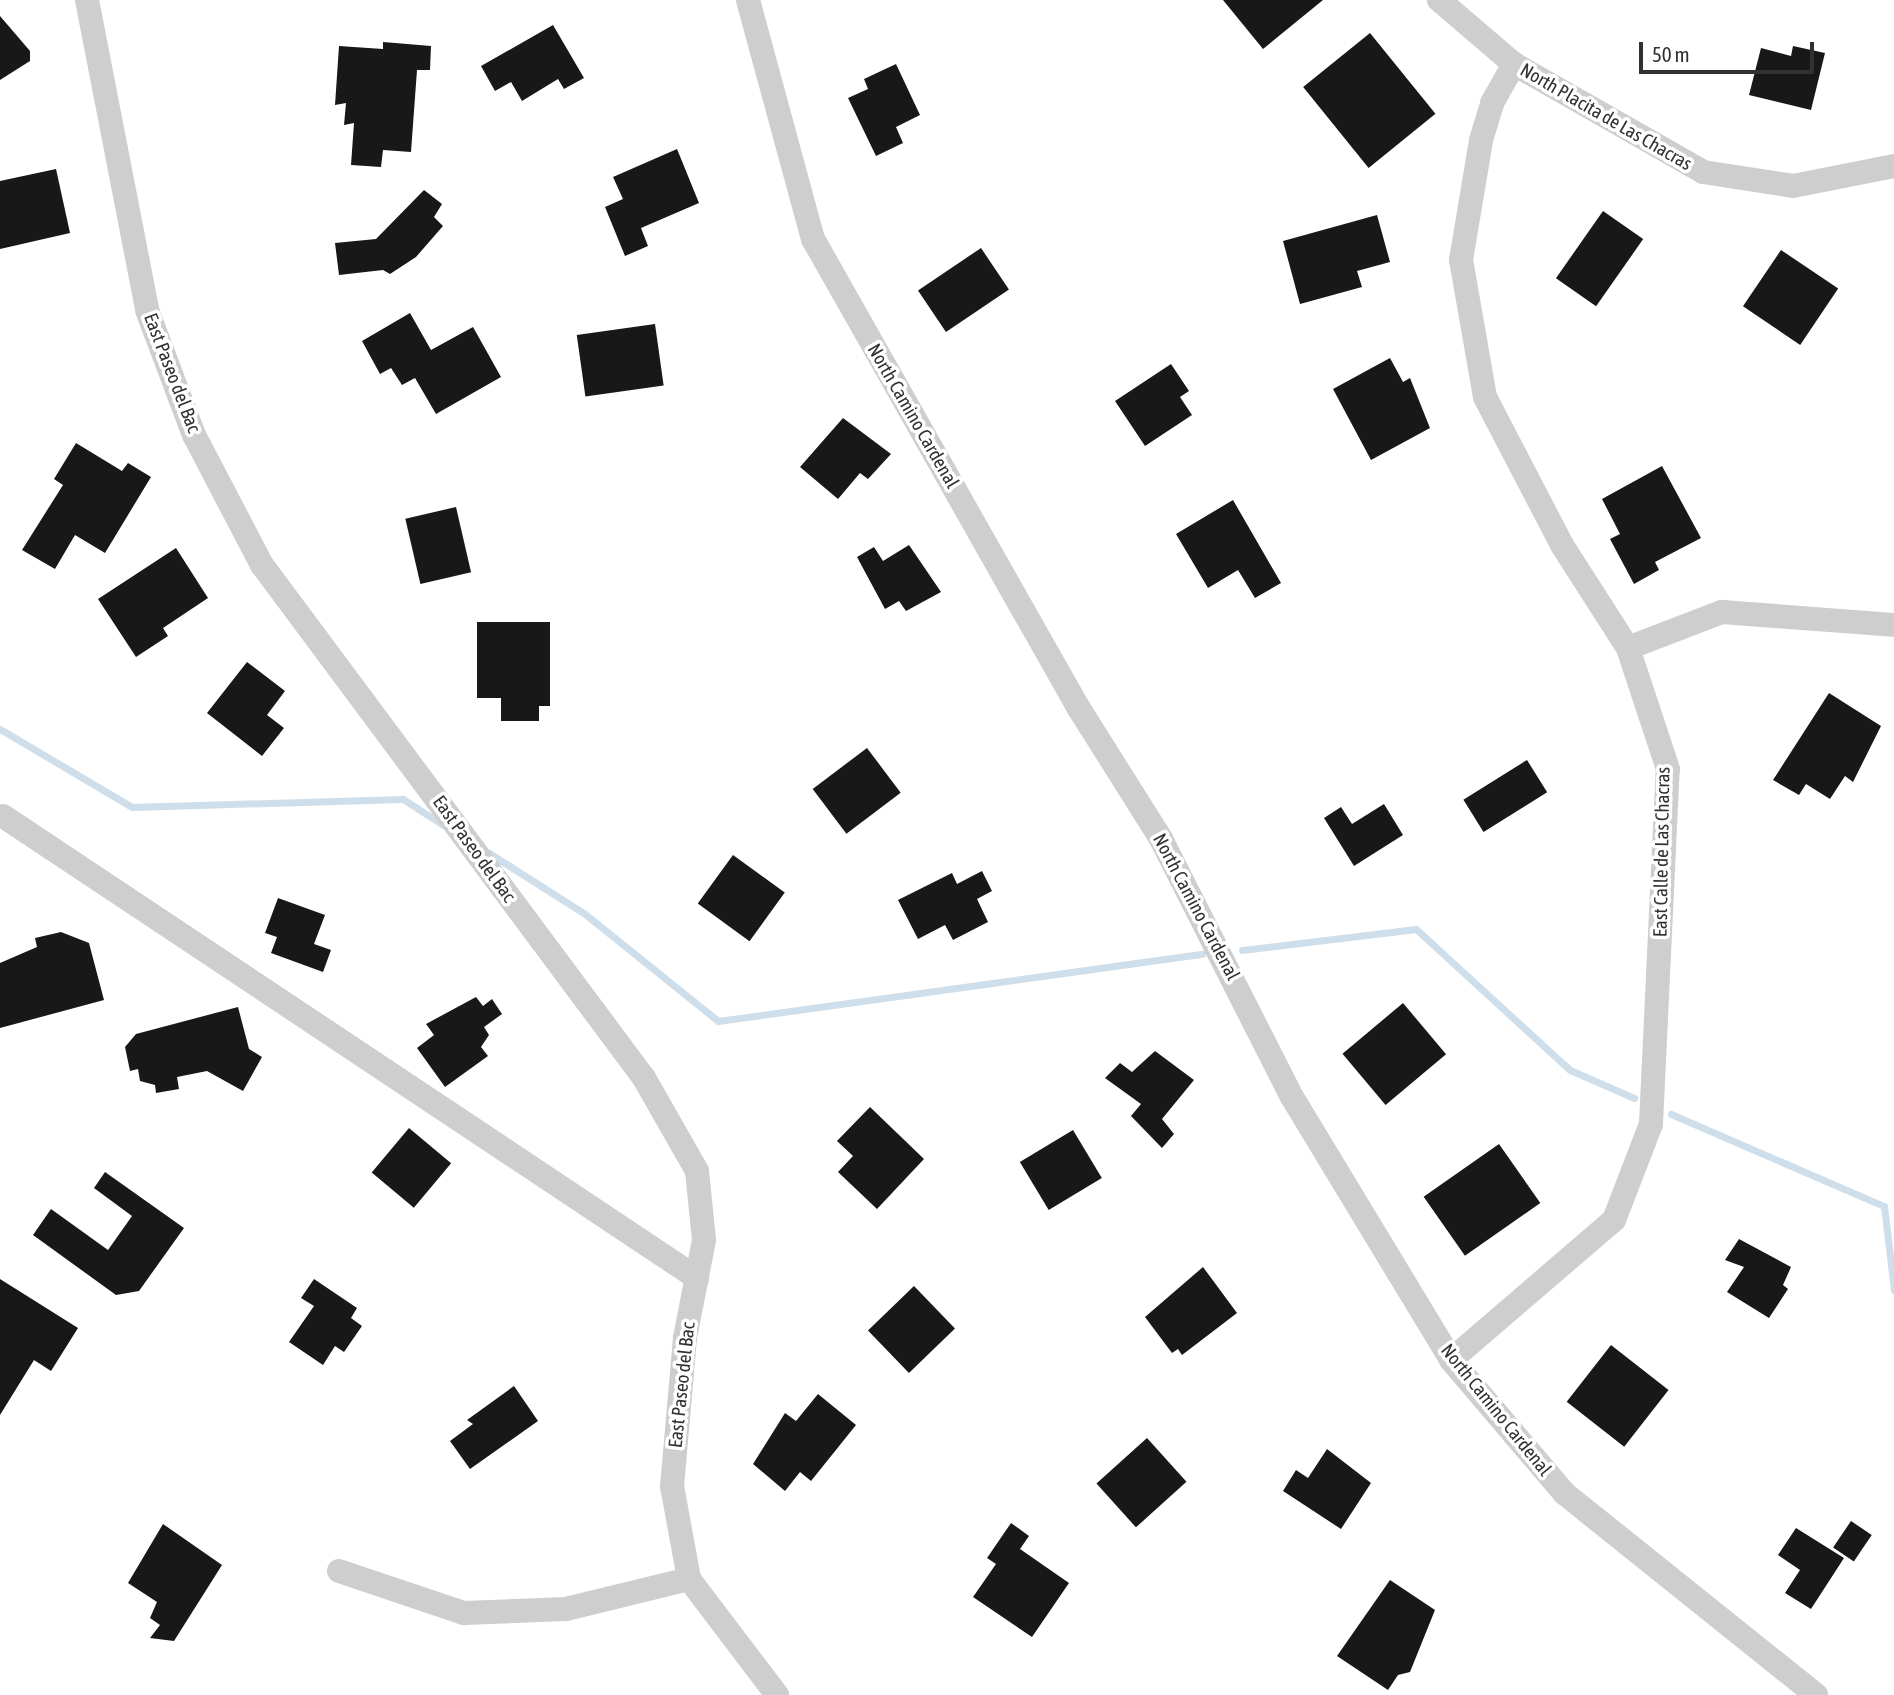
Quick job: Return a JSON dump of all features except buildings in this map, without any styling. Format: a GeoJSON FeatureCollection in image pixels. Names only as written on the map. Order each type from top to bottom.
{"type":"FeatureCollection","features":[{"type":"Feature","properties":{"kind":"street","name":"East Paseo del Bac"},"geometry":{"type":"LineString","coordinates":[[87,0],[147,310],[194,435],[262,565],[644,1078],[697,1171],[704,1240],[672,1486],[689,1579],[777,1695]]}},
{"type":"Feature","properties":{"kind":"street","name":"North Camino Cardenal"},"geometry":{"type":"LineString","coordinates":[[748,0],[813,239],[1079,707],[1166,848],[1293,1097],[1451,1360],[1564,1493],[1816,1695]]}},
{"type":"Feature","properties":{"kind":"street","name":"North Placita de Las Chacras"},"geometry":{"type":"LineString","coordinates":[[1439,0],[1456,6],[1514,64],[1703,172],[1793,186],[1894,166]]}},
{"type":"Feature","properties":{"kind":"street","name":"East Calle de Las Chacras"},"geometry":{"type":"LineString","coordinates":[[1451,1360],[1614,1220],[1651,1124],[1668,769],[1628,648],[1562,545],[1485,397],[1461,261],[1481,140],[1492,103],[1514,64]]}},
{"type":"Feature","properties":{"kind":"street"},"geometry":{"type":"LineString","coordinates":[[1628,648],[1722,612],[1894,625]]}},
{"type":"Feature","properties":{"kind":"street"},"geometry":{"type":"LineString","coordinates":[[3,817],[697,1278]]}},
{"type":"Feature","properties":{"kind":"street"},"geometry":{"type":"LineString","coordinates":[[339,1571],[464,1613],[566,1609],[689,1579]]}},
{"type":"Feature","properties":{"kind":"waterway"},"geometry":{"type":"LineString","coordinates":[[0,729],[132,807],[403,799],[443,825]]}},
{"type":"Feature","properties":{"kind":"waterway"},"geometry":{"type":"LineString","coordinates":[[489,853],[585,914],[718,1021],[1202,954]]}},
{"type":"Feature","properties":{"kind":"waterway"},"geometry":{"type":"LineString","coordinates":[[1242,950],[1416,929],[1570,1070],[1634,1098]]}},
{"type":"Feature","properties":{"kind":"waterway"},"geometry":{"type":"LineString","coordinates":[[1671,1114],[1884,1206],[1894,1290]]}}]}
